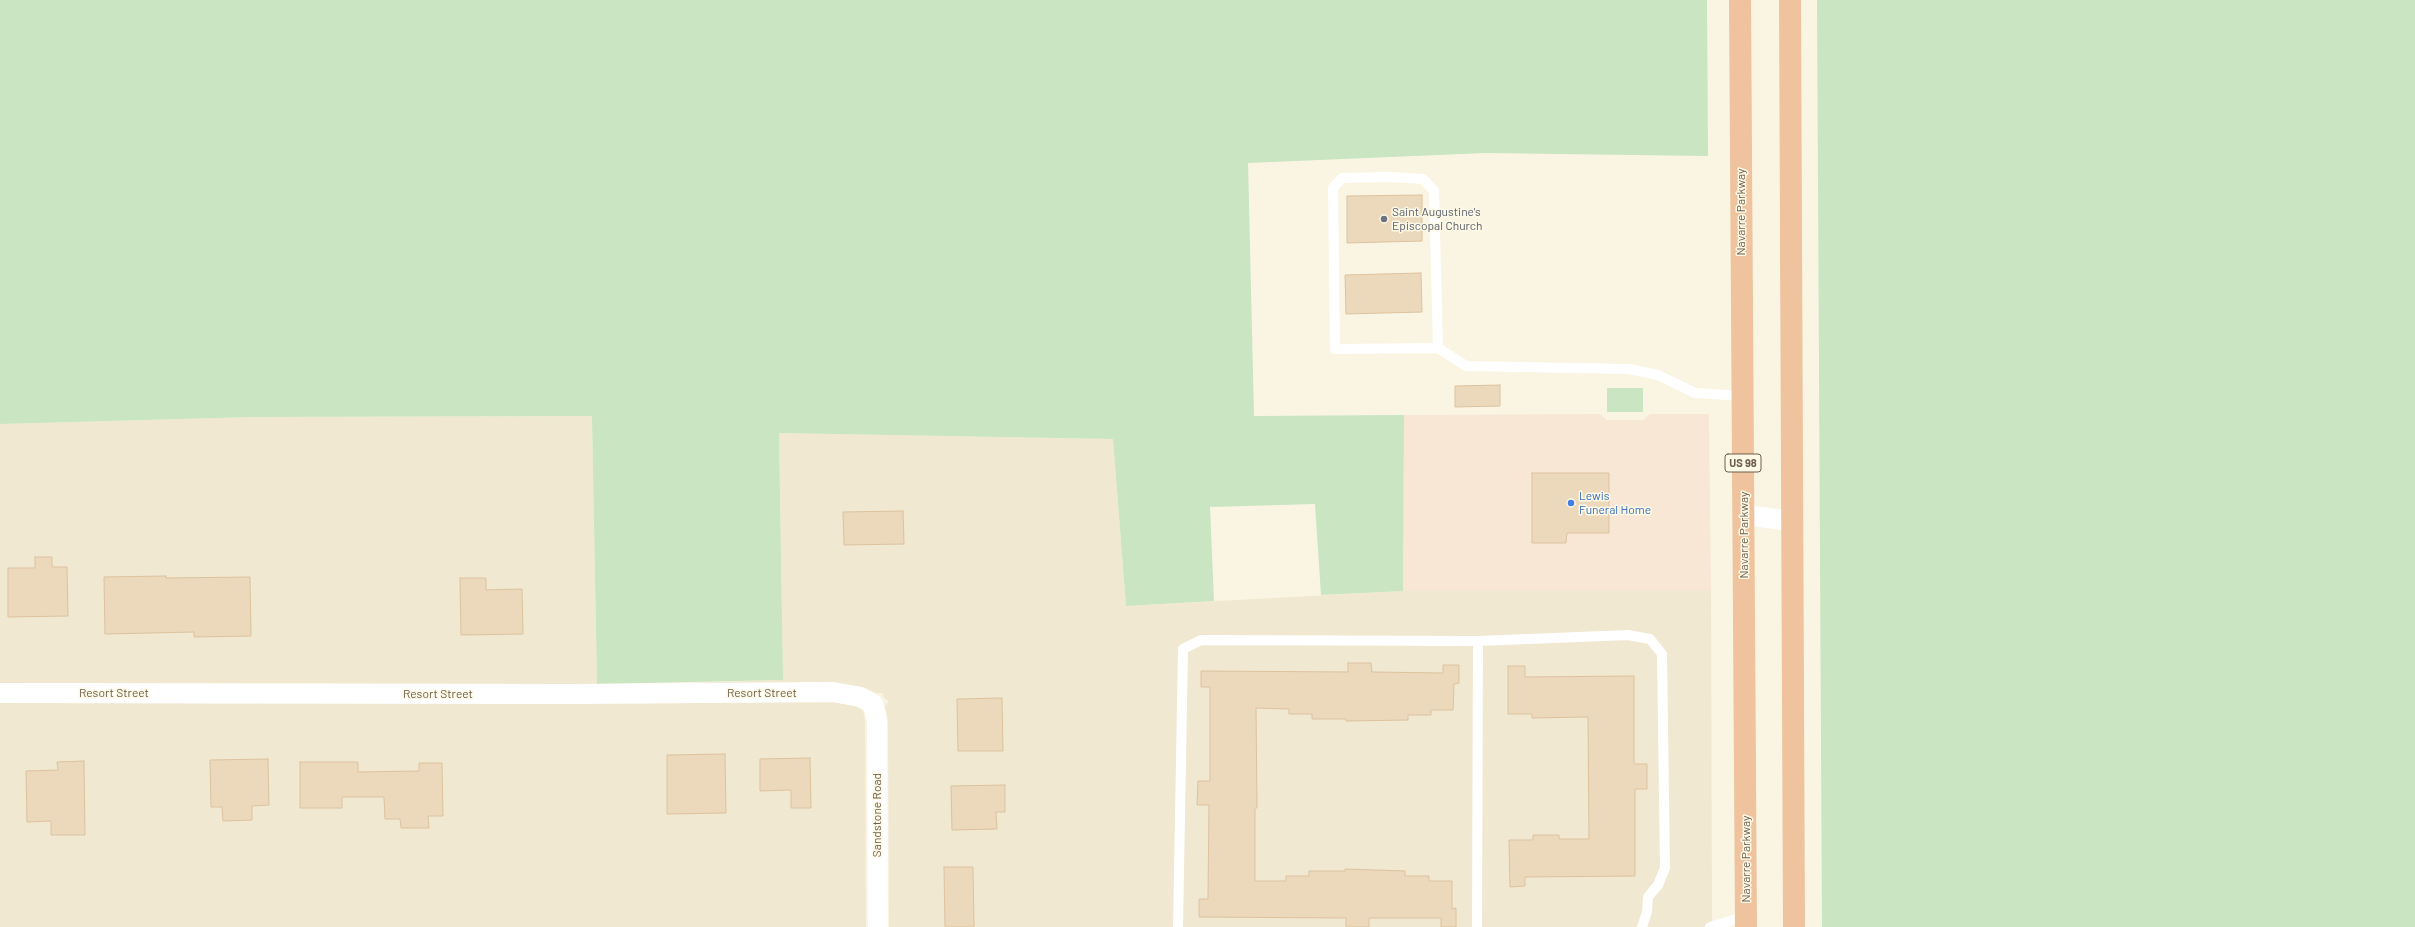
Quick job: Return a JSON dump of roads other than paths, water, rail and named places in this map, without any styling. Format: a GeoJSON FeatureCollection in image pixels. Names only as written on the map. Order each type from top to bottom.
{"type":"FeatureCollection","features":[{"type":"Feature","properties":{"kind":"highway","name":"Navarre Parkway"},"geometry":{"type":"LineString","coordinates":[[1740,0],[1746,922]]}},
{"type":"Feature","properties":{"kind":"highway"},"geometry":{"type":"LineString","coordinates":[[1790,0],[1794,927]]}},
{"type":"Feature","properties":{"kind":"street"},"geometry":{"type":"LineString","coordinates":[[1744,515],[1792,521]]}},
{"type":"Feature","properties":{"kind":"street","name":"Resort Street"},"geometry":{"type":"LineString","coordinates":[[0,693],[574,694],[833,692],[860,697],[873,704]]}},
{"type":"Feature","properties":{"kind":"street","name":"Sandstone Road"},"geometry":{"type":"LineString","coordinates":[[873,704],[876,720],[878,927]]}},
{"type":"Feature","properties":{"kind":"lane"},"geometry":{"type":"LineString","coordinates":[[1438,348],[1434,191],[1423,178],[1390,176],[1342,178],[1333,188],[1335,349],[1438,348],[1466,366],[1630,369],[1658,375],[1695,393],[1743,396]]}},
{"type":"Feature","properties":{"kind":"lane"},"geometry":{"type":"LineString","coordinates":[[1178,927],[1183,649],[1202,640],[1478,641],[1628,635],[1650,639],[1662,654],[1665,868],[1658,885],[1648,897],[1647,912],[1642,927]]}},
{"type":"Feature","properties":{"kind":"lane"},"geometry":{"type":"LineString","coordinates":[[1477,927],[1478,641]]}},
{"type":"Feature","properties":{"kind":"lane"},"geometry":{"type":"LineString","coordinates":[[1710,927],[1746,922]]}},
{"type":"Feature","properties":{"kind":"place","name":"Saint Augustine's Episcopal Church"},"geometry":{"type":"Point","coordinates":[1384,219]}},
{"type":"Feature","properties":{"kind":"place","name":"Lewis Funeral Home"},"geometry":{"type":"Point","coordinates":[1571,503]}}]}
